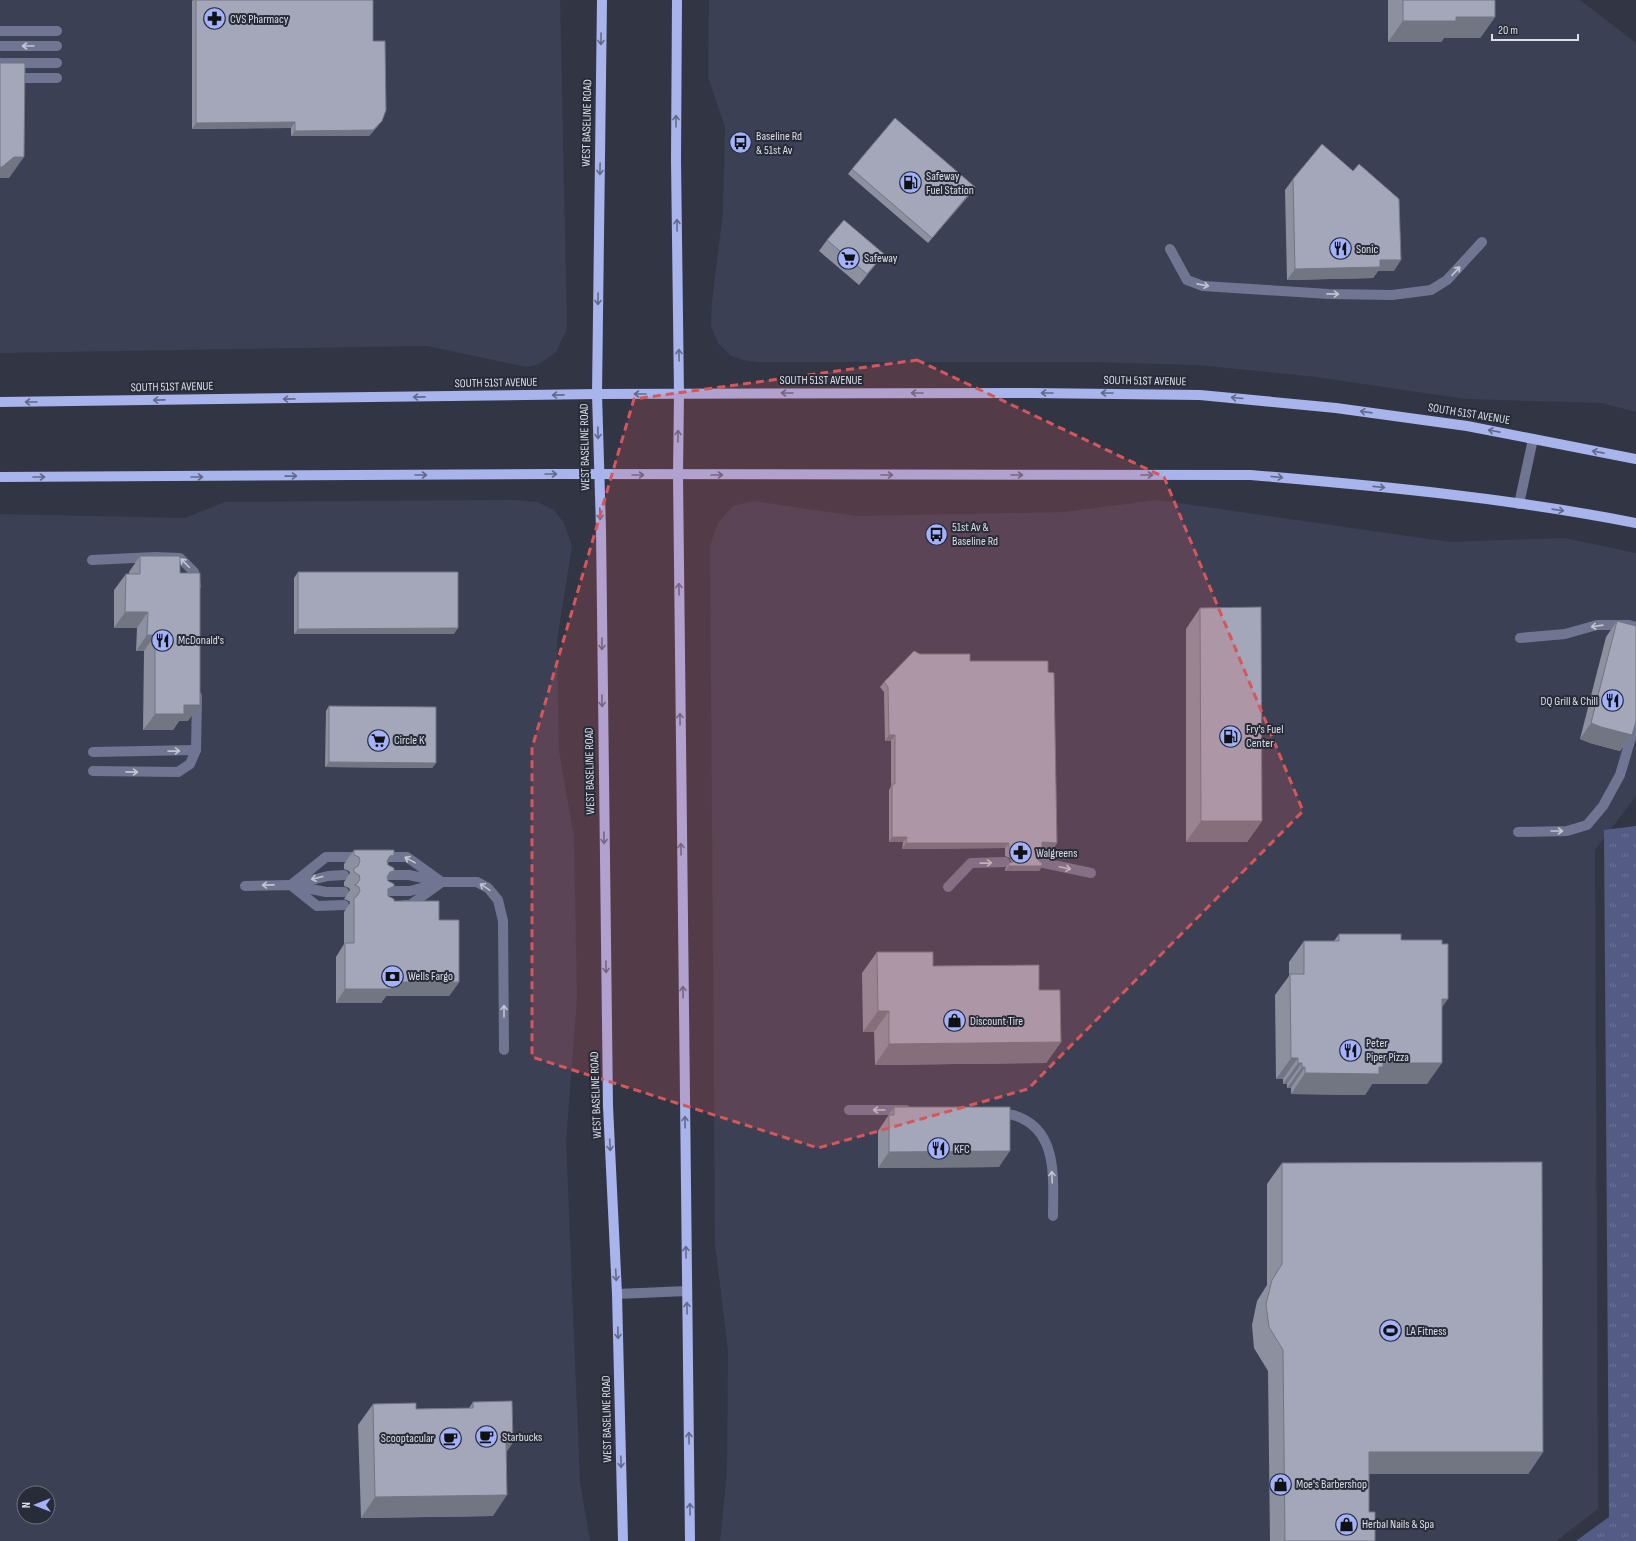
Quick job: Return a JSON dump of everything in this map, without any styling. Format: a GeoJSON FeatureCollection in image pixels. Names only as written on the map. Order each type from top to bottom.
{"type":"FeatureCollection","features":[{"type":"Feature","properties":{"kind":"main road","name":"WEST BASELINE ROAD"},"geometry":{"type":"LineString","coordinates":[[602,0],[597,394],[608,1098],[617,1294],[623,1541]]}},
{"type":"Feature","properties":{"kind":"main road"},"geometry":{"type":"LineString","coordinates":[[677,0],[676,160],[679,394],[678,475],[690,1541]]}},
{"type":"Feature","properties":{"kind":"main road","name":"SOUTH 51ST AVENUE"},"geometry":{"type":"LineString","coordinates":[[0,402],[597,394],[1031,393],[1200,395],[1336,408],[1467,426],[1636,459]]}},
{"type":"Feature","properties":{"kind":"main road"},"geometry":{"type":"LineString","coordinates":[[0,477],[1251,475],[1467,497],[1636,523]]}},
{"type":"Feature","properties":{"kind":"lane"},"geometry":{"type":"LineString","coordinates":[[0,31],[57,31]]}},
{"type":"Feature","properties":{"kind":"lane"},"geometry":{"type":"LineString","coordinates":[[0,46],[57,46]]}},
{"type":"Feature","properties":{"kind":"lane"},"geometry":{"type":"LineString","coordinates":[[0,63],[57,63]]}},
{"type":"Feature","properties":{"kind":"lane"},"geometry":{"type":"LineString","coordinates":[[0,78],[57,78]]}},
{"type":"Feature","properties":{"kind":"lane"},"geometry":{"type":"LineString","coordinates":[[1170,249],[1187,280],[1203,286],[1329,294],[1392,295],[1431,290],[1447,280],[1482,242]]}},
{"type":"Feature","properties":{"kind":"lane"},"geometry":{"type":"LineString","coordinates":[[1519,504],[1533,438]]}},
{"type":"Feature","properties":{"kind":"lane"},"geometry":{"type":"LineString","coordinates":[[92,560],[155,557],[180,558],[194,572],[198,596]]}},
{"type":"Feature","properties":{"kind":"lane"},"geometry":{"type":"LineString","coordinates":[[1520,638],[1565,634],[1597,625],[1636,626]]}},
{"type":"Feature","properties":{"kind":"lane"},"geometry":{"type":"LineString","coordinates":[[94,771],[178,772],[190,764],[196,750],[197,687]]}},
{"type":"Feature","properties":{"kind":"lane"},"geometry":{"type":"LineString","coordinates":[[1518,832],[1567,831],[1587,825],[1603,806],[1620,775],[1636,721]]}},
{"type":"Feature","properties":{"kind":"lane"},"geometry":{"type":"LineString","coordinates":[[94,752],[196,750]]}},
{"type":"Feature","properties":{"kind":"lane"},"geometry":{"type":"LineString","coordinates":[[291,885],[326,858],[407,857],[442,882]]}},
{"type":"Feature","properties":{"kind":"lane"},"geometry":{"type":"LineString","coordinates":[[948,886],[971,863],[1005,862]]}},
{"type":"Feature","properties":{"kind":"lane"},"geometry":{"type":"LineString","coordinates":[[1038,862],[1091,873]]}},
{"type":"Feature","properties":{"kind":"lane"},"geometry":{"type":"LineString","coordinates":[[245,886],[291,885],[328,876],[344,875]]}},
{"type":"Feature","properties":{"kind":"lane"},"geometry":{"type":"LineString","coordinates":[[384,875],[409,875],[442,882],[476,882],[488,888],[498,900],[503,921],[504,1050]]}},
{"type":"Feature","properties":{"kind":"lane"},"geometry":{"type":"LineString","coordinates":[[384,891],[410,890],[442,882]]}},
{"type":"Feature","properties":{"kind":"lane"},"geometry":{"type":"LineString","coordinates":[[397,905],[410,905],[442,882]]}},
{"type":"Feature","properties":{"kind":"lane"},"geometry":{"type":"LineString","coordinates":[[291,885],[326,892],[344,892]]}},
{"type":"Feature","properties":{"kind":"lane"},"geometry":{"type":"LineString","coordinates":[[291,885],[318,906],[344,905]]}},
{"type":"Feature","properties":{"kind":"lane"},"geometry":{"type":"LineString","coordinates":[[849,1110],[917,1110]]}},
{"type":"Feature","properties":{"kind":"lane"},"geometry":{"type":"LineString","coordinates":[[991,1113],[1013,1115],[1030,1124],[1045,1139],[1051,1156],[1053,1216]]}},
{"type":"Feature","properties":{"kind":"lane"},"geometry":{"type":"LineString","coordinates":[[617,1294],[687,1291]]}},
{"type":"Feature","properties":{"kind":"highlighted area"},"geometry":{"type":"Polygon","coordinates":[[[917,360],[1164,477],[1303,811],[1028,1089],[818,1148],[532,1057],[532,748],[634,399],[917,360]]]}},
{"type":"Feature","properties":{"kind":"shaded area"},"geometry":{"type":"Polygon","coordinates":[[[0,0],[560,0],[567,329],[556,352],[539,364],[527,367],[427,346],[0,353],[0,0]]]}},
{"type":"Feature","properties":{"kind":"shaded area"},"geometry":{"type":"Polygon","coordinates":[[[709,0],[1580,0],[1636,43],[1636,412],[1602,403],[1466,399],[1309,376],[1198,365],[1089,362],[758,362],[731,356],[718,343],[711,326],[712,302],[723,212],[725,127],[708,77],[709,0]]]}},
{"type":"Feature","properties":{"kind":"shaded area"},"geometry":{"type":"Polygon","coordinates":[[[514,500],[537,502],[554,510],[564,523],[572,546],[557,640],[559,751],[574,837],[577,999],[566,1141],[580,1482],[590,1541],[0,1541],[0,514],[185,518],[225,502],[514,500]]]}},
{"type":"Feature","properties":{"kind":"shaded area"},"geometry":{"type":"Polygon","coordinates":[[[1157,500],[1450,542],[1564,538],[1636,553],[1636,796],[1595,850],[1598,1509],[1556,1541],[720,1541],[727,1472],[728,1351],[715,1243],[710,545],[718,523],[733,506],[753,501],[856,516],[1063,512],[1157,500]]]}},
{"type":"Feature","properties":{"kind":"green space"},"geometry":{"type":"Polygon","coordinates":[[[1636,826],[1636,1541],[1576,1541],[1609,1517],[1604,830],[1636,826]]]}},
{"type":"Feature","properties":{"kind":"building","name":"CVS Pharmacy"},"geometry":{"type":"Polygon","coordinates":[[[196,0],[373,0],[373,41],[385,41],[386,110],[382,121],[373,130],[295,131],[295,122],[196,123],[196,0]]]}},
{"type":"Feature","properties":{"kind":"building"},"geometry":{"type":"Polygon","coordinates":[[[1403,0],[1495,0],[1495,17],[1456,17],[1456,21],[1403,21],[1403,0]]]}},
{"type":"Feature","properties":{"kind":"building"},"geometry":{"type":"Polygon","coordinates":[[[0,63],[25,63],[24,157],[14,157],[2,167],[0,167],[0,63]]]}},
{"type":"Feature","properties":{"kind":"building","name":"Safeway Fuel Station"},"geometry":{"type":"Polygon","coordinates":[[[895,118],[975,187],[932,238],[852,169],[895,118]]]}},
{"type":"Feature","properties":{"kind":"building"},"geometry":{"type":"Polygon","coordinates":[[[1322,144],[1353,171],[1359,164],[1399,199],[1401,260],[1380,260],[1380,267],[1295,269],[1293,179],[1322,144]]]}},
{"type":"Feature","properties":{"kind":"building"},"geometry":{"type":"Polygon","coordinates":[[[844,220],[884,254],[867,274],[827,240],[844,220]]]}},
{"type":"Feature","properties":{"kind":"building","name":"McDonald's"},"geometry":{"type":"Polygon","coordinates":[[[140,556],[180,556],[180,573],[200,573],[200,705],[184,705],[184,714],[155,714],[155,635],[147,635],[148,612],[125,612],[126,574],[140,574],[140,556]]]}},
{"type":"Feature","properties":{"kind":"building"},"geometry":{"type":"Polygon","coordinates":[[[298,572],[458,572],[458,628],[298,629],[298,572]]]}},
{"type":"Feature","properties":{"kind":"building","name":"Fry's Fuel Center"},"geometry":{"type":"Polygon","coordinates":[[[1261,607],[1262,821],[1201,821],[1200,608],[1261,607]]]}},
{"type":"Feature","properties":{"kind":"building","name":"DQ Grill & Chill"},"geometry":{"type":"Polygon","coordinates":[[[1617,621],[1636,626],[1636,721],[1632,735],[1591,723],[1617,621]]]}},
{"type":"Feature","properties":{"kind":"building","name":"Walgreens"},"geometry":{"type":"Polygon","coordinates":[[[914,651],[920,654],[970,654],[970,661],[1048,661],[1048,672],[1054,673],[1057,843],[1042,842],[1042,850],[1038,852],[1036,856],[1042,863],[1042,866],[1009,866],[1009,863],[1013,862],[1015,857],[1014,853],[1009,850],[1009,843],[906,843],[907,837],[892,837],[892,784],[895,784],[895,735],[889,735],[888,687],[884,682],[914,651]]]}},
{"type":"Feature","properties":{"kind":"building","name":"Circle K"},"geometry":{"type":"Polygon","coordinates":[[[329,706],[436,707],[436,763],[329,762],[329,706]]]}},
{"type":"Feature","properties":{"kind":"building","name":"Wells Fargo"},"geometry":{"type":"Polygon","coordinates":[[[354,850],[394,850],[394,855],[390,856],[387,861],[388,865],[394,868],[394,871],[390,872],[387,877],[388,881],[394,884],[394,886],[388,889],[388,896],[394,899],[394,901],[439,901],[439,920],[459,920],[459,982],[393,982],[391,989],[345,989],[345,943],[354,943],[354,898],[360,891],[359,887],[354,885],[357,884],[360,879],[359,875],[354,872],[354,868],[358,866],[360,861],[359,857],[354,855],[354,850]]]}},
{"type":"Feature","properties":{"kind":"building","name":"Peter Piper Pizza"},"geometry":{"type":"Polygon","coordinates":[[[1339,934],[1401,934],[1401,940],[1442,940],[1442,944],[1448,944],[1448,999],[1442,999],[1442,1063],[1383,1063],[1383,1067],[1379,1067],[1379,1074],[1305,1073],[1305,1067],[1302,1067],[1302,1063],[1298,1063],[1298,1058],[1291,1058],[1290,974],[1304,974],[1304,941],[1339,941],[1339,934]]]}},
{"type":"Feature","properties":{"kind":"building","name":"Discount Tire"},"geometry":{"type":"Polygon","coordinates":[[[877,952],[933,952],[933,966],[1039,965],[1039,990],[1060,990],[1061,1042],[889,1044],[889,1011],[878,1011],[877,952]]]}},
{"type":"Feature","properties":{"kind":"building"},"geometry":{"type":"Polygon","coordinates":[[[894,1107],[1010,1107],[1010,1151],[889,1152],[889,1115],[894,1115],[894,1107]]]}},
{"type":"Feature","properties":{"kind":"building","name":"LA Fitness"},"geometry":{"type":"Polygon","coordinates":[[[1542,1162],[1543,1452],[1369,1452],[1369,1512],[1375,1512],[1375,1541],[1285,1541],[1283,1350],[1269,1327],[1266,1304],[1272,1280],[1282,1264],[1282,1163],[1542,1162]]]}},
{"type":"Feature","properties":{"kind":"building"},"geometry":{"type":"Polygon","coordinates":[[[512,1401],[513,1442],[506,1442],[507,1495],[375,1497],[373,1404],[416,1403],[416,1409],[473,1408],[473,1402],[512,1401]]]}},
{"type":"Feature","properties":{"kind":"place","name":"CVS Pharmacy"},"geometry":{"type":"Point","coordinates":[214,19]}},
{"type":"Feature","properties":{"kind":"place","name":"Baseline Rd & 51st Av"},"geometry":{"type":"Point","coordinates":[740,143]}},
{"type":"Feature","properties":{"kind":"place","name":"Safeway Fuel Station"},"geometry":{"type":"Point","coordinates":[910,183]}},
{"type":"Feature","properties":{"kind":"place","name":"Sonic"},"geometry":{"type":"Point","coordinates":[1340,249]}},
{"type":"Feature","properties":{"kind":"place","name":"Safeway"},"geometry":{"type":"Point","coordinates":[848,258]}},
{"type":"Feature","properties":{"kind":"place","name":"51st Av & Baseline Rd"},"geometry":{"type":"Point","coordinates":[936,534]}},
{"type":"Feature","properties":{"kind":"place","name":"McDonald's"},"geometry":{"type":"Point","coordinates":[163,640]}},
{"type":"Feature","properties":{"kind":"place","name":"DQ Grill & Chill"},"geometry":{"type":"Point","coordinates":[1613,701]}},
{"type":"Feature","properties":{"kind":"place","name":"Fry's Fuel Center"},"geometry":{"type":"Point","coordinates":[1231,736]}},
{"type":"Feature","properties":{"kind":"place","name":"Circle K"},"geometry":{"type":"Point","coordinates":[379,740]}},
{"type":"Feature","properties":{"kind":"place","name":"Walgreens"},"geometry":{"type":"Point","coordinates":[1021,853]}},
{"type":"Feature","properties":{"kind":"place","name":"Wells Fargo"},"geometry":{"type":"Point","coordinates":[392,976]}},
{"type":"Feature","properties":{"kind":"place","name":"Discount Tire"},"geometry":{"type":"Point","coordinates":[954,1021]}},
{"type":"Feature","properties":{"kind":"place","name":"Peter Piper Pizza"},"geometry":{"type":"Point","coordinates":[1351,1050]}},
{"type":"Feature","properties":{"kind":"place","name":"KFC"},"geometry":{"type":"Point","coordinates":[938,1149]}},
{"type":"Feature","properties":{"kind":"place","name":"LA Fitness"},"geometry":{"type":"Point","coordinates":[1390,1331]}},
{"type":"Feature","properties":{"kind":"place","name":"Starbucks"},"geometry":{"type":"Point","coordinates":[486,1437]}},
{"type":"Feature","properties":{"kind":"place","name":"Scooptacular"},"geometry":{"type":"Point","coordinates":[450,1438]}},
{"type":"Feature","properties":{"kind":"place","name":"Moe's Barbershop"},"geometry":{"type":"Point","coordinates":[1280,1484]}},
{"type":"Feature","properties":{"kind":"place","name":"Herbal Nails & Spa"},"geometry":{"type":"Point","coordinates":[1347,1524]}}]}
